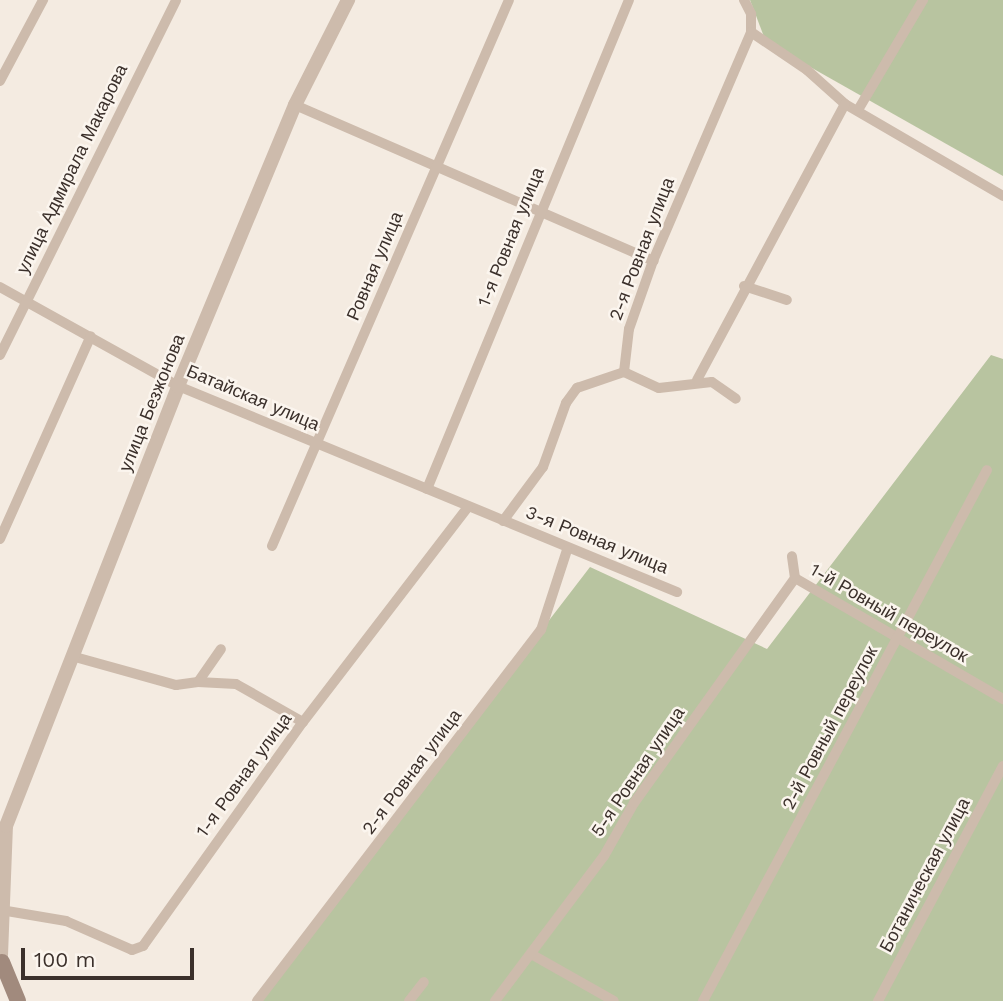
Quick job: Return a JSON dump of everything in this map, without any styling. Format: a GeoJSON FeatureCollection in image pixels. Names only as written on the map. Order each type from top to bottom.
{"type":"FeatureCollection","features":[{"type":"Feature","properties":{"kind":"main road"},"geometry":{"type":"LineString","coordinates":[[0,979],[1,956]]}},
{"type":"Feature","properties":{"kind":"main road"},"geometry":{"type":"LineString","coordinates":[[1,956],[18,1001]]}},
{"type":"Feature","properties":{"kind":"street"},"geometry":{"type":"LineString","coordinates":[[0,81],[43,0]]}},
{"type":"Feature","properties":{"kind":"street","name":"улица Адмирала Макарова"},"geometry":{"type":"LineString","coordinates":[[0,355],[176,0]]}},
{"type":"Feature","properties":{"kind":"street","name":"улица Безжонова"},"geometry":{"type":"LineString","coordinates":[[1,956],[3,830],[75,657],[178,386],[295,105],[348,0]]}},
{"type":"Feature","properties":{"kind":"street","name":"Ровная улица"},"geometry":{"type":"LineString","coordinates":[[272,546],[509,0]]}},
{"type":"Feature","properties":{"kind":"street","name":"1-я Ровная улица"},"geometry":{"type":"LineString","coordinates":[[427,489],[629,0]]}},
{"type":"Feature","properties":{"kind":"street"},"geometry":{"type":"LineString","coordinates":[[744,0],[751,14],[751,32],[807,70],[845,104],[1000,194],[1003,180]]}},
{"type":"Feature","properties":{"kind":"street"},"geometry":{"type":"LineString","coordinates":[[858,110],[923,0]]}},
{"type":"Feature","properties":{"kind":"street","name":"2-я Ровная улица"},"geometry":{"type":"LineString","coordinates":[[624,372],[629,329],[653,261],[751,32]]}},
{"type":"Feature","properties":{"kind":"street"},"geometry":{"type":"LineString","coordinates":[[697,380],[744,286],[845,104]]}},
{"type":"Feature","properties":{"kind":"street"},"geometry":{"type":"LineString","coordinates":[[295,105],[436,169],[540,210],[653,261]]}},
{"type":"Feature","properties":{"kind":"street"},"geometry":{"type":"LineString","coordinates":[[744,286],[787,300]]}},
{"type":"Feature","properties":{"kind":"street","name":"Батайская улица"},"geometry":{"type":"LineString","coordinates":[[0,287],[178,386],[503,521]]}},
{"type":"Feature","properties":{"kind":"street"},"geometry":{"type":"LineString","coordinates":[[0,539],[90,336]]}},
{"type":"Feature","properties":{"kind":"street"},"geometry":{"type":"LineString","coordinates":[[503,521],[524,487],[543,467],[566,403],[577,388],[624,372],[670,389],[697,380],[712,382],[736,399]]}},
{"type":"Feature","properties":{"kind":"street","name":"2-й Ровный переулок"},"geometry":{"type":"LineString","coordinates":[[703,1001],[987,470]]}},
{"type":"Feature","properties":{"kind":"street","name":"1-я Ровная улица"},"geometry":{"type":"LineString","coordinates":[[1,910],[66,921],[132,950],[140,948],[303,722],[468,507]]}},
{"type":"Feature","properties":{"kind":"street","name":"3-я Ровная улица"},"geometry":{"type":"LineString","coordinates":[[503,521],[567,550],[677,592]]}},
{"type":"Feature","properties":{"kind":"street","name":"2-я Ровная улица"},"geometry":{"type":"LineString","coordinates":[[257,1001],[541,630],[567,550]]}},
{"type":"Feature","properties":{"kind":"street"},"geometry":{"type":"LineString","coordinates":[[792,556],[795,578]]}},
{"type":"Feature","properties":{"kind":"street","name":"1-й Ровный переулок"},"geometry":{"type":"LineString","coordinates":[[795,578],[1003,699]]}},
{"type":"Feature","properties":{"kind":"street","name":"5-я Ровная улица"},"geometry":{"type":"LineString","coordinates":[[495,1001],[604,856],[634,803],[795,578]]}},
{"type":"Feature","properties":{"kind":"street"},"geometry":{"type":"LineString","coordinates":[[198,681],[221,649]]}},
{"type":"Feature","properties":{"kind":"street"},"geometry":{"type":"LineString","coordinates":[[75,657],[176,685],[198,681],[236,684],[303,722]]}},
{"type":"Feature","properties":{"kind":"street","name":"Ботаническая улица"},"geometry":{"type":"LineString","coordinates":[[878,1001],[1003,766]]}},
{"type":"Feature","properties":{"kind":"street"},"geometry":{"type":"LineString","coordinates":[[531,954],[614,1001]]}},
{"type":"Feature","properties":{"kind":"street"},"geometry":{"type":"LineString","coordinates":[[409,1001],[424,982]]}},
{"type":"Feature","properties":{"kind":"green space"},"geometry":{"type":"Polygon","coordinates":[[[750,0],[1003,0],[1003,176],[766,42],[750,0]]]}},
{"type":"Feature","properties":{"kind":"green space"},"geometry":{"type":"Polygon","coordinates":[[[991,355],[1003,359],[1003,1001],[257,1001],[590,567],[767,649],[991,355]]]}}]}
